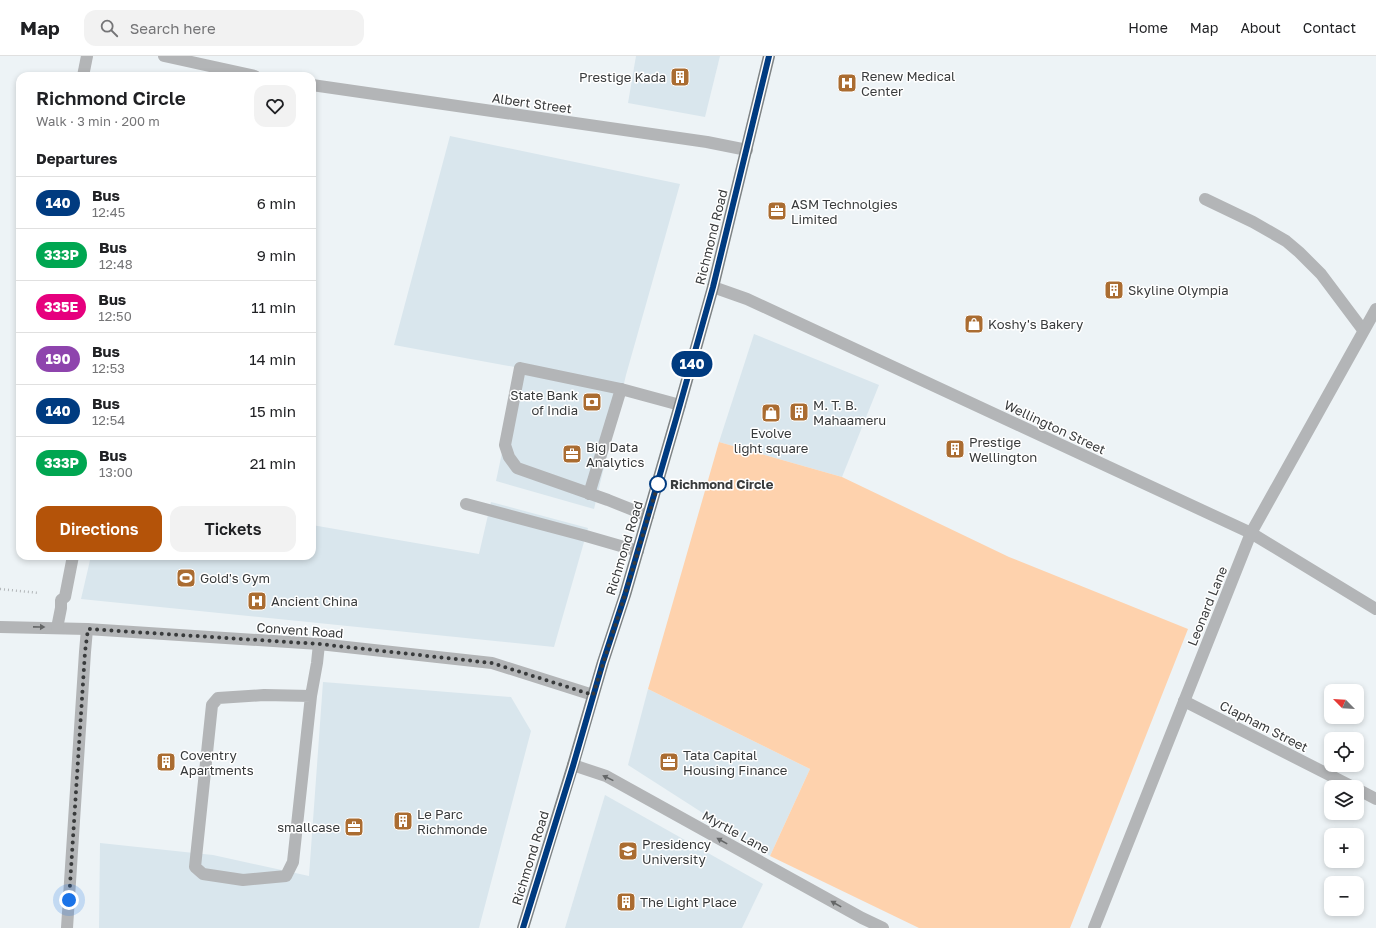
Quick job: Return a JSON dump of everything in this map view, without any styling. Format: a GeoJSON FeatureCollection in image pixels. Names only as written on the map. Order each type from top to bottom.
{"type":"FeatureCollection","features":[{"type":"Feature","properties":{"kind":"main road","name":"Richmond Road"},"geometry":{"type":"LineString","coordinates":[[523,928],[638,551],[680,405],[713,287],[770,56]]}},
{"type":"Feature","properties":{"kind":"street"},"geometry":{"type":"LineString","coordinates":[[84,72],[87,56]]}},
{"type":"Feature","properties":{"kind":"street"},"geometry":{"type":"LineString","coordinates":[[164,56],[237,72]]}},
{"type":"Feature","properties":{"kind":"street","name":"Albert Street"},"geometry":{"type":"LineString","coordinates":[[316,86],[707,142],[747,150]]}},
{"type":"Feature","properties":{"kind":"street"},"geometry":{"type":"LineString","coordinates":[[1205,199],[1253,222],[1286,241],[1321,274],[1363,330]]}},
{"type":"Feature","properties":{"kind":"street","name":"Wellington Street"},"geometry":{"type":"LineString","coordinates":[[713,287],[747,299],[1251,533],[1376,609]]}},
{"type":"Feature","properties":{"kind":"street","name":"Leonard Lane"},"geometry":{"type":"LineString","coordinates":[[1094,928],[1251,533],[1376,308]]}},
{"type":"Feature","properties":{"kind":"street"},"geometry":{"type":"LineString","coordinates":[[648,516],[517,468],[509,457],[505,445],[520,368],[621,389],[680,405]]}},
{"type":"Feature","properties":{"kind":"street"},"geometry":{"type":"LineString","coordinates":[[588,494],[621,389]]}},
{"type":"Feature","properties":{"kind":"street"},"geometry":{"type":"LineString","coordinates":[[466,504],[638,551]]}},
{"type":"Feature","properties":{"kind":"street"},"geometry":{"type":"LineString","coordinates":[[57,628],[61,600],[65,597],[72,560]]}},
{"type":"Feature","properties":{"kind":"street","name":"Convent Road"},"geometry":{"type":"LineString","coordinates":[[0,627],[88,629],[319,644],[492,663],[593,695]]}},
{"type":"Feature","properties":{"kind":"street"},"geometry":{"type":"LineString","coordinates":[[67,928],[85,652],[88,629]]}},
{"type":"Feature","properties":{"kind":"street"},"geometry":{"type":"LineString","coordinates":[[312,696],[264,694],[218,698],[212,705],[194,867],[203,874],[243,880],[286,876],[293,862],[312,696],[318,663],[319,644]]}},
{"type":"Feature","properties":{"kind":"street","name":"Clapham Street"},"geometry":{"type":"LineString","coordinates":[[1184,701],[1339,780]]}},
{"type":"Feature","properties":{"kind":"street","name":"Myrtle Lane"},"geometry":{"type":"LineString","coordinates":[[573,766],[606,776],[860,923],[883,928]]}},
{"type":"Feature","properties":{"kind":"street"},"geometry":{"type":"LineString","coordinates":[[1364,793],[1376,799]]}},
{"type":"Feature","properties":{"kind":"path"},"geometry":{"type":"LineString","coordinates":[[0,589],[65,597]]}},
{"type":"Feature","properties":{"kind":"shaded area"},"geometry":{"type":"Polygon","coordinates":[[[636,56],[720,56],[705,117],[628,103],[636,56]]]}},
{"type":"Feature","properties":{"kind":"shaded area"},"geometry":{"type":"Polygon","coordinates":[[[450,136],[680,184],[626,375],[594,509],[496,481],[520,368],[394,345],[450,136]]]}},
{"type":"Feature","properties":{"kind":"shaded area"},"geometry":{"type":"Polygon","coordinates":[[[754,334],[879,385],[842,477],[719,442],[754,334]]]}},
{"type":"Feature","properties":{"kind":"shaded area"},"geometry":{"type":"Polygon","coordinates":[[[719,442],[842,477],[1009,557],[1188,629],[1070,928],[919,928],[770,856],[810,769],[648,689],[719,442]]]}},
{"type":"Feature","properties":{"kind":"shaded area"},"geometry":{"type":"Polygon","coordinates":[[[491,502],[588,528],[554,647],[81,599],[90,560],[316,560],[316,526],[479,554],[491,502]]]}},
{"type":"Feature","properties":{"kind":"shaded area"},"geometry":{"type":"Polygon","coordinates":[[[323,682],[511,697],[531,731],[479,928],[99,928],[100,843],[213,855],[309,876],[323,682]]]}},
{"type":"Feature","properties":{"kind":"shaded area"},"geometry":{"type":"Polygon","coordinates":[[[648,689],[810,769],[770,856],[628,765],[648,689]]]}},
{"type":"Feature","properties":{"kind":"shaded area"},"geometry":{"type":"Polygon","coordinates":[[[605,795],[763,884],[742,928],[565,928],[605,795]]]}},
{"type":"Feature","properties":{"kind":"bus line","name":"140"},"geometry":{"type":"LineString","coordinates":[[523,928],[656,490],[713,287],[769,56]]}},
{"type":"Feature","properties":{"kind":"place","name":"Prestige Kada"},"geometry":{"type":"Point","coordinates":[680,77]}},
{"type":"Feature","properties":{"kind":"place","name":"Renew Medical Center"},"geometry":{"type":"Point","coordinates":[847,83]}},
{"type":"Feature","properties":{"kind":"place","name":"ASM Technolgies Limited"},"geometry":{"type":"Point","coordinates":[777,211]}},
{"type":"Feature","properties":{"kind":"place","name":"Skyline Olympia"},"geometry":{"type":"Point","coordinates":[1114,290]}},
{"type":"Feature","properties":{"kind":"place","name":"Koshy's Bakery"},"geometry":{"type":"Point","coordinates":[974,324]}},
{"type":"Feature","properties":{"kind":"place","name":"State Bank of India"},"geometry":{"type":"Point","coordinates":[592,402]}},
{"type":"Feature","properties":{"kind":"place","name":"M. T. B. Mahaameru"},"geometry":{"type":"Point","coordinates":[799,412]}},
{"type":"Feature","properties":{"kind":"place","name":"Evolve light square"},"geometry":{"type":"Point","coordinates":[771,413]}},
{"type":"Feature","properties":{"kind":"place","name":"Prestige Wellington"},"geometry":{"type":"Point","coordinates":[955,449]}},
{"type":"Feature","properties":{"kind":"place","name":"Big Data Analytics"},"geometry":{"type":"Point","coordinates":[572,454]}},
{"type":"Feature","properties":{"kind":"place","name":"Richmond Circle"},"geometry":{"type":"Point","coordinates":[658,484]}},
{"type":"Feature","properties":{"kind":"place","name":"Gold's Gym"},"geometry":{"type":"Point","coordinates":[186,578]}},
{"type":"Feature","properties":{"kind":"place","name":"Ancient China"},"geometry":{"type":"Point","coordinates":[257,601]}},
{"type":"Feature","properties":{"kind":"place","name":"Coventry Apartments"},"geometry":{"type":"Point","coordinates":[166,762]}},
{"type":"Feature","properties":{"kind":"place","name":"Tata Capital Housing Finance"},"geometry":{"type":"Point","coordinates":[669,762]}},
{"type":"Feature","properties":{"kind":"place","name":"Le Parc Richmonde"},"geometry":{"type":"Point","coordinates":[403,821]}},
{"type":"Feature","properties":{"kind":"place","name":"smallcase"},"geometry":{"type":"Point","coordinates":[354,827]}},
{"type":"Feature","properties":{"kind":"place","name":"Presidency University"},"geometry":{"type":"Point","coordinates":[628,851]}},
{"type":"Feature","properties":{"kind":"place","name":"The Light Place"},"geometry":{"type":"Point","coordinates":[626,902]}},
{"type":"Feature","properties":{"kind":"route"},"geometry":{"type":"LineString","coordinates":[[69,900],[85,652],[88,629],[319,644],[492,663],[593,695],[658,484]]}}]}
